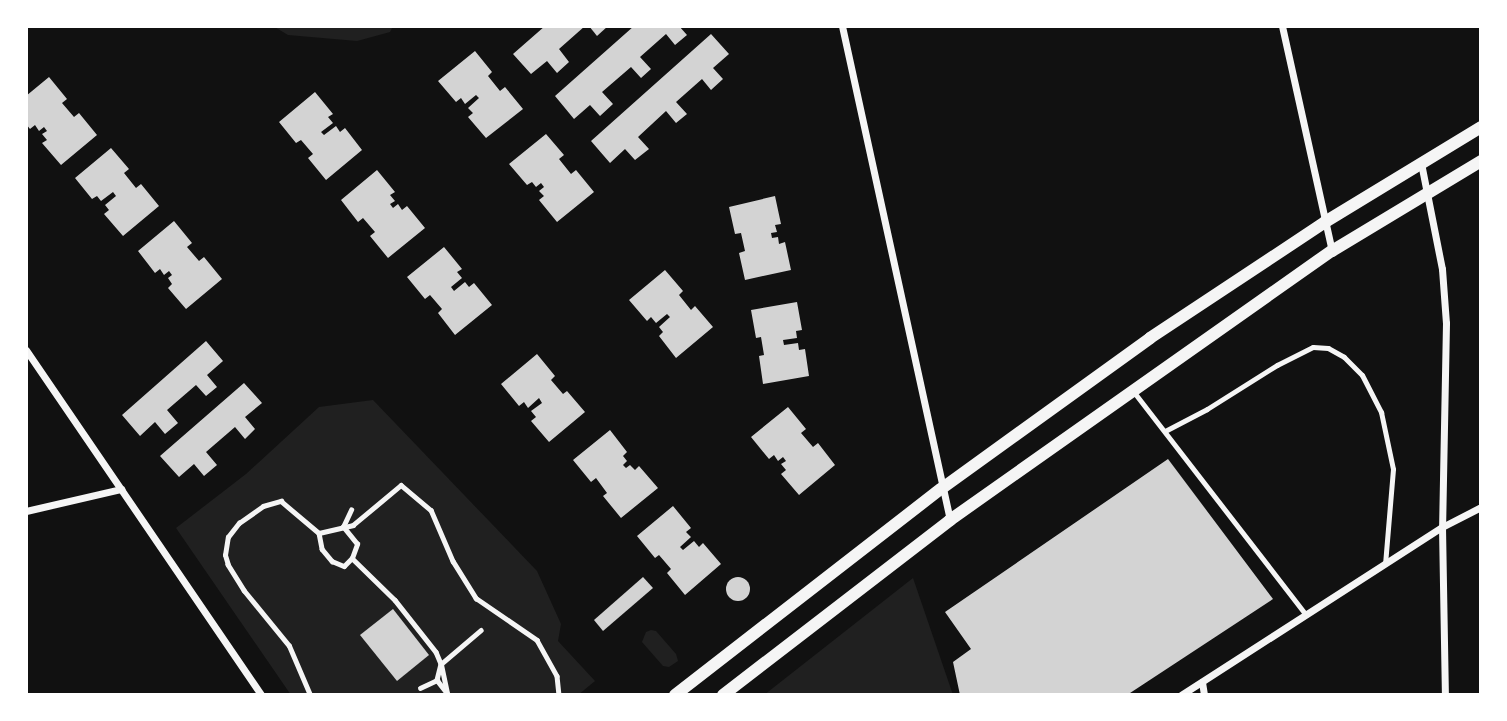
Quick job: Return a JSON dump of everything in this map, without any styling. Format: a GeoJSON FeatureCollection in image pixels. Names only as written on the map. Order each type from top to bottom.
{"type":"FeatureCollection","features":[{"type":"Feature","properties":{"kind":"street"},"geometry":{"type":"LineString","coordinates":[[842,26],[941,489],[950,520]]}},
{"type":"Feature","properties":{"kind":"street"},"geometry":{"type":"LineString","coordinates":[[1282,26],[1332,251]]}},
{"type":"Feature","properties":{"kind":"street"},"geometry":{"type":"LineString","coordinates":[[675,695],[941,489],[1150,338],[1325,222],[1481,127]]}},
{"type":"Feature","properties":{"kind":"street"},"geometry":{"type":"LineString","coordinates":[[723,695],[950,520],[1133,391],[1332,251],[1481,161]]}},
{"type":"Feature","properties":{"kind":"street"},"geometry":{"type":"LineString","coordinates":[[1421,162],[1442,269],[1446,323],[1442,527],[1445,695]]}},
{"type":"Feature","properties":{"kind":"street"},"geometry":{"type":"LineString","coordinates":[[26,350],[261,695]]}},
{"type":"Feature","properties":{"kind":"street"},"geometry":{"type":"LineString","coordinates":[[26,511],[121,489]]}},
{"type":"Feature","properties":{"kind":"street"},"geometry":{"type":"LineString","coordinates":[[1181,695],[1442,527],[1481,507]]}},
{"type":"Feature","properties":{"kind":"street"},"geometry":{"type":"LineString","coordinates":[[1202,682],[1204,695]]}},
{"type":"Feature","properties":{"kind":"lane"},"geometry":{"type":"LineString","coordinates":[[1165,431],[1207,410],[1277,365],[1313,347],[1328,348],[1344,357],[1362,375],[1381,412],[1393,469],[1385,564]]}},
{"type":"Feature","properties":{"kind":"lane"},"geometry":{"type":"LineString","coordinates":[[1133,391],[1306,615]]}},
{"type":"Feature","properties":{"kind":"path"},"geometry":{"type":"LineString","coordinates":[[319,533],[353,525],[401,485],[431,510],[453,561],[476,598],[537,640],[557,676],[559,695]]}},
{"type":"Feature","properties":{"kind":"path"},"geometry":{"type":"LineString","coordinates":[[310,695],[289,646],[244,591],[225,555],[228,537],[239,523],[263,506],[281,501],[319,533],[322,549],[332,561],[344,566],[352,558],[356,544],[343,527]]}},
{"type":"Feature","properties":{"kind":"path"},"geometry":{"type":"LineString","coordinates":[[343,527],[351,510]]}},
{"type":"Feature","properties":{"kind":"path"},"geometry":{"type":"LineString","coordinates":[[352,558],[395,600],[436,652],[447,693],[437,680]]}},
{"type":"Feature","properties":{"kind":"path"},"geometry":{"type":"LineString","coordinates":[[437,680],[441,664],[481,630]]}},
{"type":"Feature","properties":{"kind":"path"},"geometry":{"type":"LineString","coordinates":[[420,688],[437,680]]}},
{"type":"Feature","properties":{"kind":"shaded area"},"geometry":{"type":"Polygon","coordinates":[[[273,26],[393,26],[390,32],[357,41],[288,35],[273,26]]]}},
{"type":"Feature","properties":{"kind":"shaded area"},"geometry":{"type":"Polygon","coordinates":[[[373,400],[537,571],[561,624],[558,641],[595,681],[578,695],[291,695],[176,528],[246,474],[319,407],[373,400]]]}},
{"type":"Feature","properties":{"kind":"shaded area"},"geometry":{"type":"Polygon","coordinates":[[[913,578],[953,695],[764,695],[913,578]]]}},
{"type":"Feature","properties":{"kind":"shaded area"},"geometry":{"type":"Polygon","coordinates":[[[656,631],[676,654],[678,661],[669,667],[663,666],[642,642],[646,632],[656,631]]]}},
{"type":"Feature","properties":{"kind":"building"},"geometry":{"type":"Polygon","coordinates":[[[545,26],[585,26],[559,49],[569,62],[557,73],[547,61],[531,74],[513,54],[545,26]]]}},
{"type":"Feature","properties":{"kind":"building"},"geometry":{"type":"Polygon","coordinates":[[[589,26],[608,26],[597,36],[589,26]]]}},
{"type":"Feature","properties":{"kind":"building"},"geometry":{"type":"Polygon","coordinates":[[[634,26],[679,26],[687,35],[675,45],[666,34],[640,57],[651,69],[641,78],[631,67],[602,92],[613,104],[600,116],[590,105],[574,119],[555,96],[634,26]]]}},
{"type":"Feature","properties":{"kind":"building"},"geometry":{"type":"Polygon","coordinates":[[[711,34],[729,54],[713,68],[723,79],[711,90],[702,79],[676,102],[687,114],[676,123],[666,111],[638,137],[649,149],[635,160],[625,149],[610,163],[591,141],[711,34]]]}},
{"type":"Feature","properties":{"kind":"building"},"geometry":{"type":"Polygon","coordinates":[[[475,51],[492,72],[488,76],[500,91],[505,87],[523,109],[486,138],[468,117],[473,113],[468,108],[479,98],[476,95],[465,104],[461,98],[456,102],[438,81],[475,51]]]}},
{"type":"Feature","properties":{"kind":"building"},"geometry":{"type":"Polygon","coordinates":[[[49,77],[67,99],[62,103],[74,117],[79,113],[97,135],[61,165],[42,143],[47,140],[42,134],[47,131],[44,127],[39,131],[35,125],[30,129],[26,124],[26,96],[49,77]]]}},
{"type":"Feature","properties":{"kind":"building"},"geometry":{"type":"Polygon","coordinates":[[[315,92],[333,114],[328,117],[333,123],[321,132],[324,135],[336,126],[340,132],[345,128],[362,150],[326,180],[308,158],[313,154],[301,140],[296,143],[279,122],[315,92]]]}},
{"type":"Feature","properties":{"kind":"building"},"geometry":{"type":"Polygon","coordinates":[[[546,134],[564,155],[559,159],[571,174],[576,170],[594,192],[557,222],[539,200],[544,196],[539,191],[544,187],[541,183],[536,187],[532,182],[527,185],[509,164],[546,134]]]}},
{"type":"Feature","properties":{"kind":"building"},"geometry":{"type":"Polygon","coordinates":[[[111,148],[129,169],[124,173],[136,188],[141,184],[159,206],[123,236],[104,214],[109,210],[105,205],[116,196],[113,192],[101,201],[97,196],[92,199],[75,178],[111,148]]]}},
{"type":"Feature","properties":{"kind":"building"},"geometry":{"type":"Polygon","coordinates":[[[377,170],[395,192],[390,195],[395,201],[390,204],[393,208],[398,204],[402,210],[407,206],[425,228],[388,258],[370,236],[375,232],[363,218],[358,222],[341,200],[377,170]]]}},
{"type":"Feature","properties":{"kind":"building"},"geometry":{"type":"Polygon","coordinates":[[[775,196],[781,224],[775,225],[777,232],[771,233],[772,238],[778,237],[779,244],[785,242],[791,270],[745,280],[739,253],[745,251],[741,233],[735,234],[729,207],[775,196]]]}},
{"type":"Feature","properties":{"kind":"building"},"geometry":{"type":"Polygon","coordinates":[[[174,221],[192,243],[187,247],[199,261],[204,257],[222,279],[186,309],[168,288],[172,284],[168,278],[172,275],[169,271],[164,275],[160,269],[155,273],[138,251],[174,221]]]}},
{"type":"Feature","properties":{"kind":"building"},"geometry":{"type":"Polygon","coordinates":[[[444,247],[462,269],[457,272],[462,278],[451,287],[454,291],[465,282],[469,287],[474,283],[492,305],[455,335],[438,313],[442,309],[430,295],[425,299],[407,277],[444,247]]]}},
{"type":"Feature","properties":{"kind":"building"},"geometry":{"type":"Polygon","coordinates":[[[665,270],[683,291],[679,295],[691,310],[695,306],[713,327],[676,358],[659,336],[663,332],[659,327],[670,317],[667,314],[656,323],[651,317],[647,321],[629,300],[665,270]]]}},
{"type":"Feature","properties":{"kind":"building"},"geometry":{"type":"Polygon","coordinates":[[[797,302],[802,330],[796,331],[797,338],[783,340],[784,345],[798,343],[799,350],[805,349],[809,376],[763,384],[759,356],[764,355],[761,337],[756,338],[751,310],[797,302]]]}},
{"type":"Feature","properties":{"kind":"building"},"geometry":{"type":"Polygon","coordinates":[[[206,341],[223,361],[207,375],[217,387],[206,396],[196,385],[167,410],[178,423],[165,434],[155,422],[140,436],[122,415],[206,341]]]}},
{"type":"Feature","properties":{"kind":"building"},"geometry":{"type":"Polygon","coordinates":[[[537,354],[555,376],[551,380],[563,394],[567,391],[585,412],[549,442],[531,421],[536,417],[531,411],[542,403],[539,398],[528,408],[524,402],[519,406],[501,384],[537,354]]]}},
{"type":"Feature","properties":{"kind":"building"},"geometry":{"type":"Polygon","coordinates":[[[244,383],[262,403],[245,417],[255,429],[245,439],[235,427],[206,452],[217,465],[204,476],[194,464],[179,477],[160,456],[244,383]]]}},
{"type":"Feature","properties":{"kind":"building"},"geometry":{"type":"Polygon","coordinates":[[[788,407],[806,429],[801,433],[813,447],[818,443],[835,465],[799,495],[781,474],[786,470],[781,464],[786,461],[783,457],[778,461],[774,455],[769,459],[751,437],[788,407]]]}},
{"type":"Feature","properties":{"kind":"building"},"geometry":{"type":"Polygon","coordinates":[[[610,430],[627,452],[623,456],[627,461],[623,465],[626,468],[630,465],[635,470],[639,466],[658,488],[621,518],[603,496],[607,493],[596,478],[591,482],[573,460],[610,430]]]}},
{"type":"Feature","properties":{"kind":"building"},"geometry":{"type":"Polygon","coordinates":[[[1168,459],[1273,599],[1127,695],[960,695],[953,662],[971,649],[945,612],[1168,459]]]}},
{"type":"Feature","properties":{"kind":"building"},"geometry":{"type":"Polygon","coordinates":[[[673,506],[691,528],[686,532],[691,537],[680,547],[683,550],[694,541],[699,547],[703,543],[721,564],[685,595],[667,573],[671,569],[659,555],[655,558],[637,536],[673,506]]]}},
{"type":"Feature","properties":{"kind":"building"},"geometry":{"type":"Polygon","coordinates":[[[643,577],[653,588],[603,631],[594,620],[643,577]]]}},
{"type":"Feature","properties":{"kind":"building"},"geometry":{"type":"Polygon","coordinates":[[[738,577],[747,580],[750,589],[747,598],[738,601],[729,598],[726,589],[729,580],[738,577]]]}},
{"type":"Feature","properties":{"kind":"building"},"geometry":{"type":"Polygon","coordinates":[[[393,609],[429,655],[397,681],[360,635],[393,609]]]}}]}
